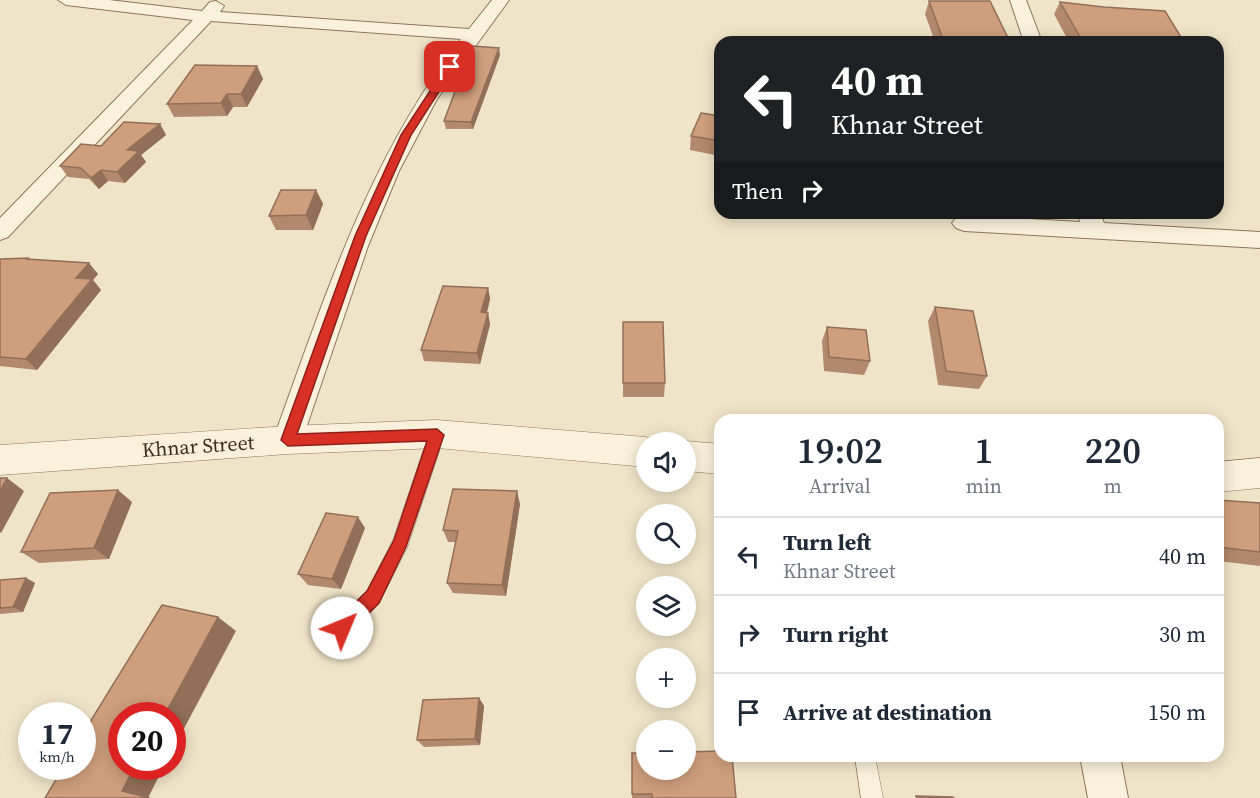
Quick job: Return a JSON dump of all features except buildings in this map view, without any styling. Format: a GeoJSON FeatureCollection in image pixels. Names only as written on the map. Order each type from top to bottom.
{"type":"FeatureCollection","features":[{"type":"Feature","properties":{"kind":"street"},"geometry":{"type":"LineString","coordinates":[[0,232],[223,0]]}},
{"type":"Feature","properties":{"kind":"street"},"geometry":{"type":"LineString","coordinates":[[288,440],[360,236],[402,145],[428,100],[473,35],[501,0]]}},
{"type":"Feature","properties":{"kind":"street"},"geometry":{"type":"LineString","coordinates":[[1018,0],[1031,36]]}},
{"type":"Feature","properties":{"kind":"street"},"geometry":{"type":"LineString","coordinates":[[78,1],[206,16],[473,35]]}},
{"type":"Feature","properties":{"kind":"street"},"geometry":{"type":"LineString","coordinates":[[964,223],[1092,222],[1260,240]]}},
{"type":"Feature","properties":{"kind":"street","name":"Khnar Street"},"geometry":{"type":"LineString","coordinates":[[0,460],[288,440],[437,435],[636,451]]}},
{"type":"Feature","properties":{"kind":"street"},"geometry":{"type":"LineString","coordinates":[[696,457],[714,458]]}},
{"type":"Feature","properties":{"kind":"street"},"geometry":{"type":"LineString","coordinates":[[1224,476],[1260,473]]}},
{"type":"Feature","properties":{"kind":"street"},"geometry":{"type":"LineString","coordinates":[[1101,762],[1108,798]]}},
{"type":"Feature","properties":{"kind":"lane"},"geometry":{"type":"LineString","coordinates":[[342,628],[373,597],[401,542],[437,435]]}},
{"type":"Feature","properties":{"kind":"lane"},"geometry":{"type":"LineString","coordinates":[[865,762],[872,798]]}},
{"type":"Feature","properties":{"kind":"route"},"geometry":{"type":"LineString","coordinates":[[342,628],[373,597],[401,542],[437,435],[288,440],[360,236],[406,135],[450,67]]}}]}
